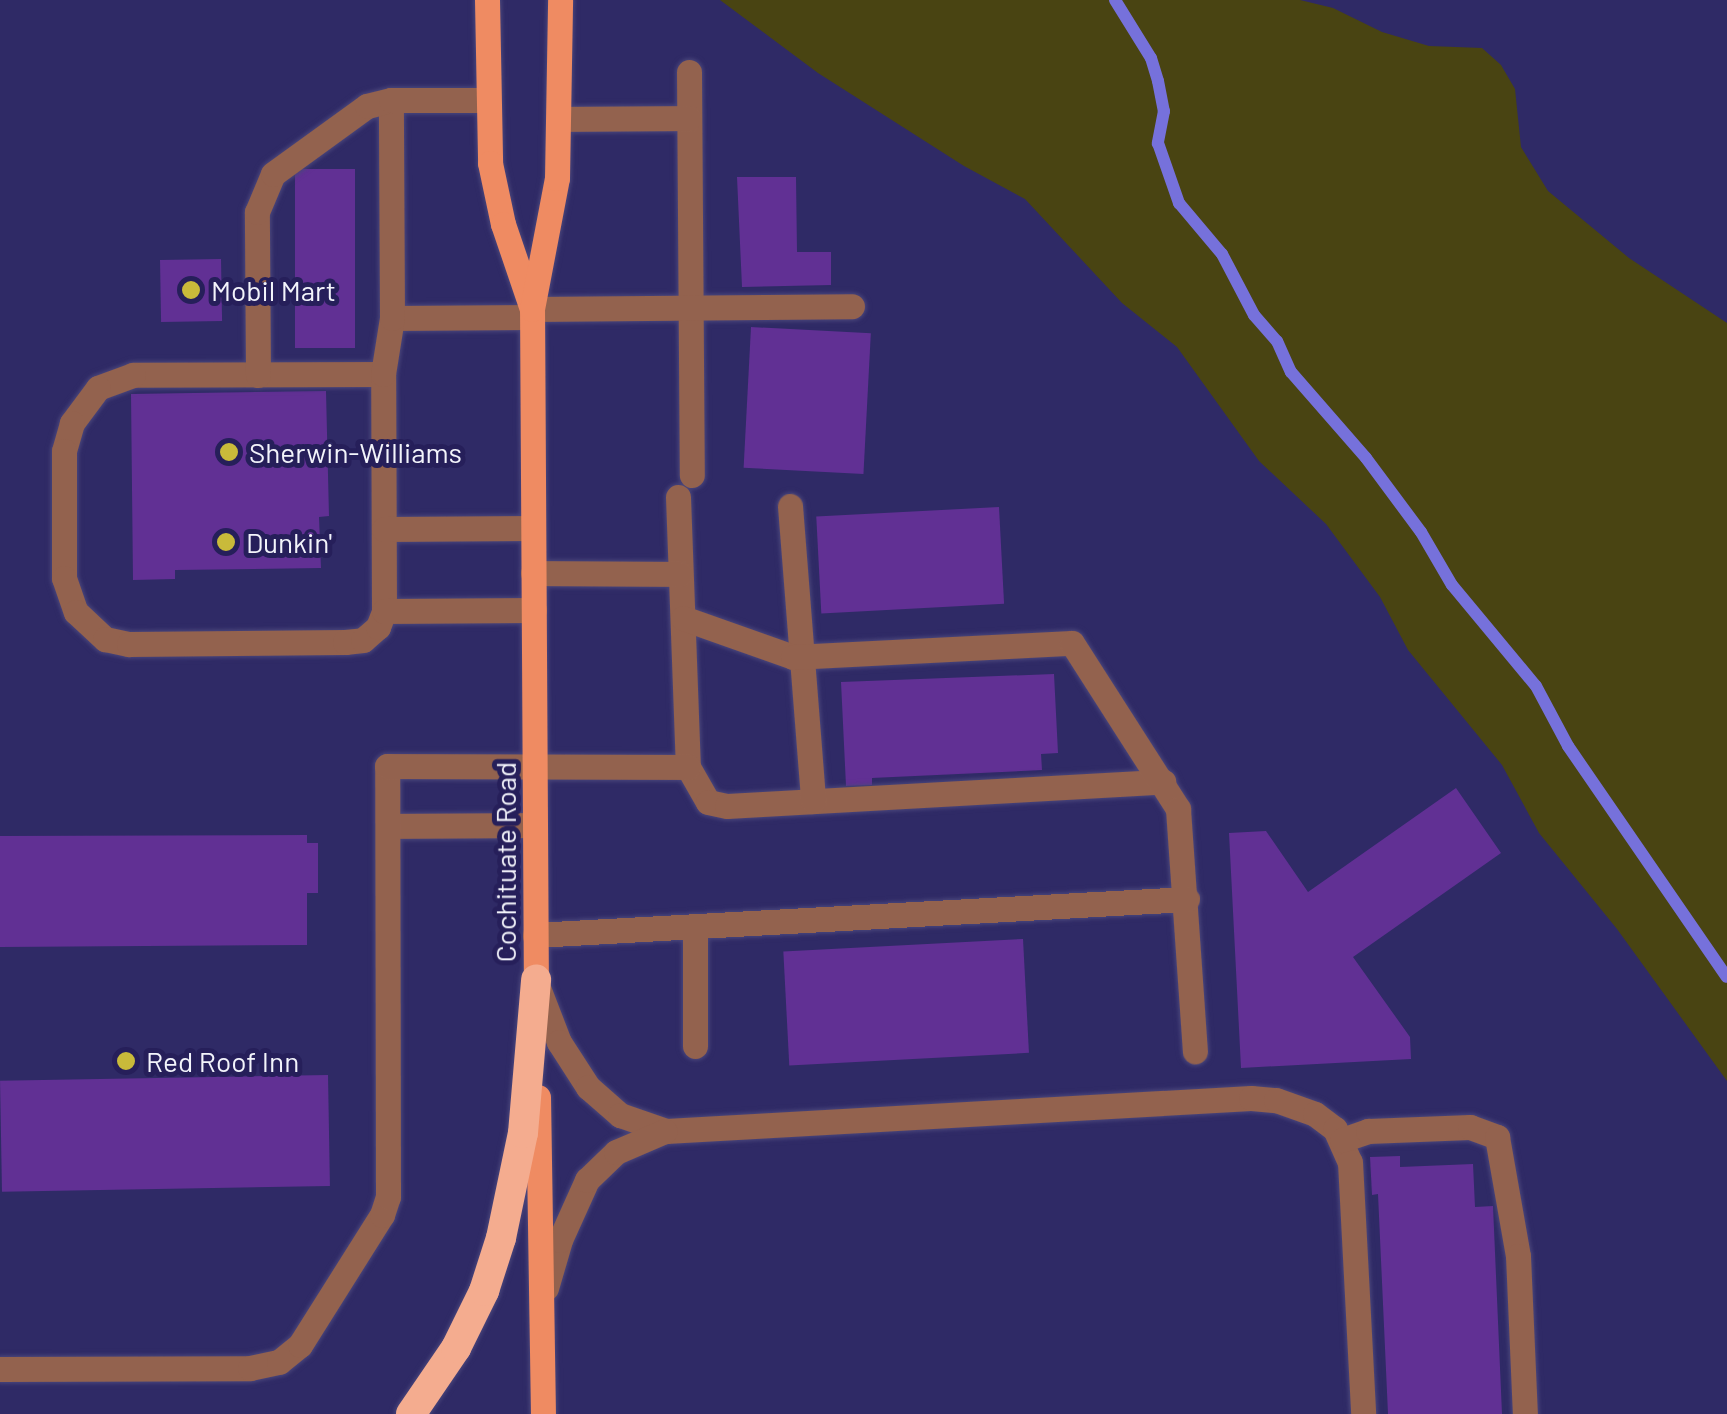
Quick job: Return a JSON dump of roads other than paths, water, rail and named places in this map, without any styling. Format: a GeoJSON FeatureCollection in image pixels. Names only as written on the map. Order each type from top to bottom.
{"type":"FeatureCollection","features":[{"type":"Feature","properties":{"kind":"highway"},"geometry":{"type":"LineString","coordinates":[[411,1414],[456,1348],[484,1290],[501,1238],[523,1134],[536,980]]}},
{"type":"Feature","properties":{"kind":"main road","name":"Cochituate Road"},"geometry":{"type":"LineString","coordinates":[[487,0],[487,100],[496,195],[532,313]]}},
{"type":"Feature","properties":{"kind":"main road","name":"Cochituate Road"},"geometry":{"type":"LineString","coordinates":[[543,1414],[535,935],[532,313],[554,210],[560,119],[560,0]]}},
{"type":"Feature","properties":{"kind":"lane"},"geometry":{"type":"LineString","coordinates":[[689,72],[692,474]]}},
{"type":"Feature","properties":{"kind":"lane"},"geometry":{"type":"LineString","coordinates":[[383,374],[123,376],[88,398],[72,423],[64,451],[64,578],[76,612],[105,639],[148,644],[354,642],[372,635],[384,611],[383,374],[392,318],[392,100]]}},
{"type":"Feature","properties":{"kind":"lane"},"geometry":{"type":"LineString","coordinates":[[258,375],[257,212],[266,182],[355,111],[392,100],[487,100]]}},
{"type":"Feature","properties":{"kind":"lane"},"geometry":{"type":"LineString","coordinates":[[560,119],[690,118]]}},
{"type":"Feature","properties":{"kind":"lane"},"geometry":{"type":"LineString","coordinates":[[392,318],[852,306]]}},
{"type":"Feature","properties":{"kind":"lane"},"geometry":{"type":"LineString","coordinates":[[678,497],[688,767],[701,796],[717,805],[1163,782]]}},
{"type":"Feature","properties":{"kind":"lane"},"geometry":{"type":"LineString","coordinates":[[790,506],[813,801]]}},
{"type":"Feature","properties":{"kind":"lane"},"geometry":{"type":"LineString","coordinates":[[384,529],[533,528]]}},
{"type":"Feature","properties":{"kind":"lane"},"geometry":{"type":"LineString","coordinates":[[533,573],[680,574]]}},
{"type":"Feature","properties":{"kind":"lane"},"geometry":{"type":"LineString","coordinates":[[384,611],[534,610]]}},
{"type":"Feature","properties":{"kind":"lane"},"geometry":{"type":"LineString","coordinates":[[683,618],[778,655],[804,657],[1072,643],[1163,782],[1182,822],[1195,1051]]}},
{"type":"Feature","properties":{"kind":"lane"},"geometry":{"type":"LineString","coordinates":[[0,1369],[250,1368],[280,1362],[300,1345],[386,1206],[387,766],[688,767]]}},
{"type":"Feature","properties":{"kind":"lane"},"geometry":{"type":"LineString","coordinates":[[388,826],[535,826]]}},
{"type":"Feature","properties":{"kind":"lane"},"geometry":{"type":"LineString","coordinates":[[535,935],[1187,899]]}},
{"type":"Feature","properties":{"kind":"lane"},"geometry":{"type":"LineString","coordinates":[[694,926],[695,1046]]}},
{"type":"Feature","properties":{"kind":"lane"},"geometry":{"type":"LineString","coordinates":[[536,980],[558,1042],[588,1087],[620,1115],[666,1131]]}},
{"type":"Feature","properties":{"kind":"lane"},"geometry":{"type":"LineString","coordinates":[[542,1318],[552,1262],[587,1180],[616,1152],[666,1131],[1251,1098],[1276,1100],[1315,1114],[1342,1140],[1352,1173],[1362,1414]]}},
{"type":"Feature","properties":{"kind":"lane"},"geometry":{"type":"LineString","coordinates":[[1342,1140],[1368,1132],[1470,1127],[1490,1131],[1497,1138],[1518,1256],[1525,1414]]}},
{"type":"Feature","properties":{"kind":"waterway"},"geometry":{"type":"LineString","coordinates":[[1115,0],[1151,58],[1164,111],[1158,143],[1179,203],[1222,254],[1254,315],[1277,341],[1291,372],[1366,458],[1421,532],[1452,585],[1536,686],[1568,746],[1727,977]]}},
{"type":"Feature","properties":{"kind":"place","name":"Mobil Mart"},"geometry":{"type":"Point","coordinates":[191,290]}},
{"type":"Feature","properties":{"kind":"place","name":"Sherwin-Williams"},"geometry":{"type":"Point","coordinates":[229,452]}},
{"type":"Feature","properties":{"kind":"place","name":"Dunkin'"},"geometry":{"type":"Point","coordinates":[226,542]}},
{"type":"Feature","properties":{"kind":"place","name":"Red Roof Inn"},"geometry":{"type":"Point","coordinates":[126,1061]}}]}
